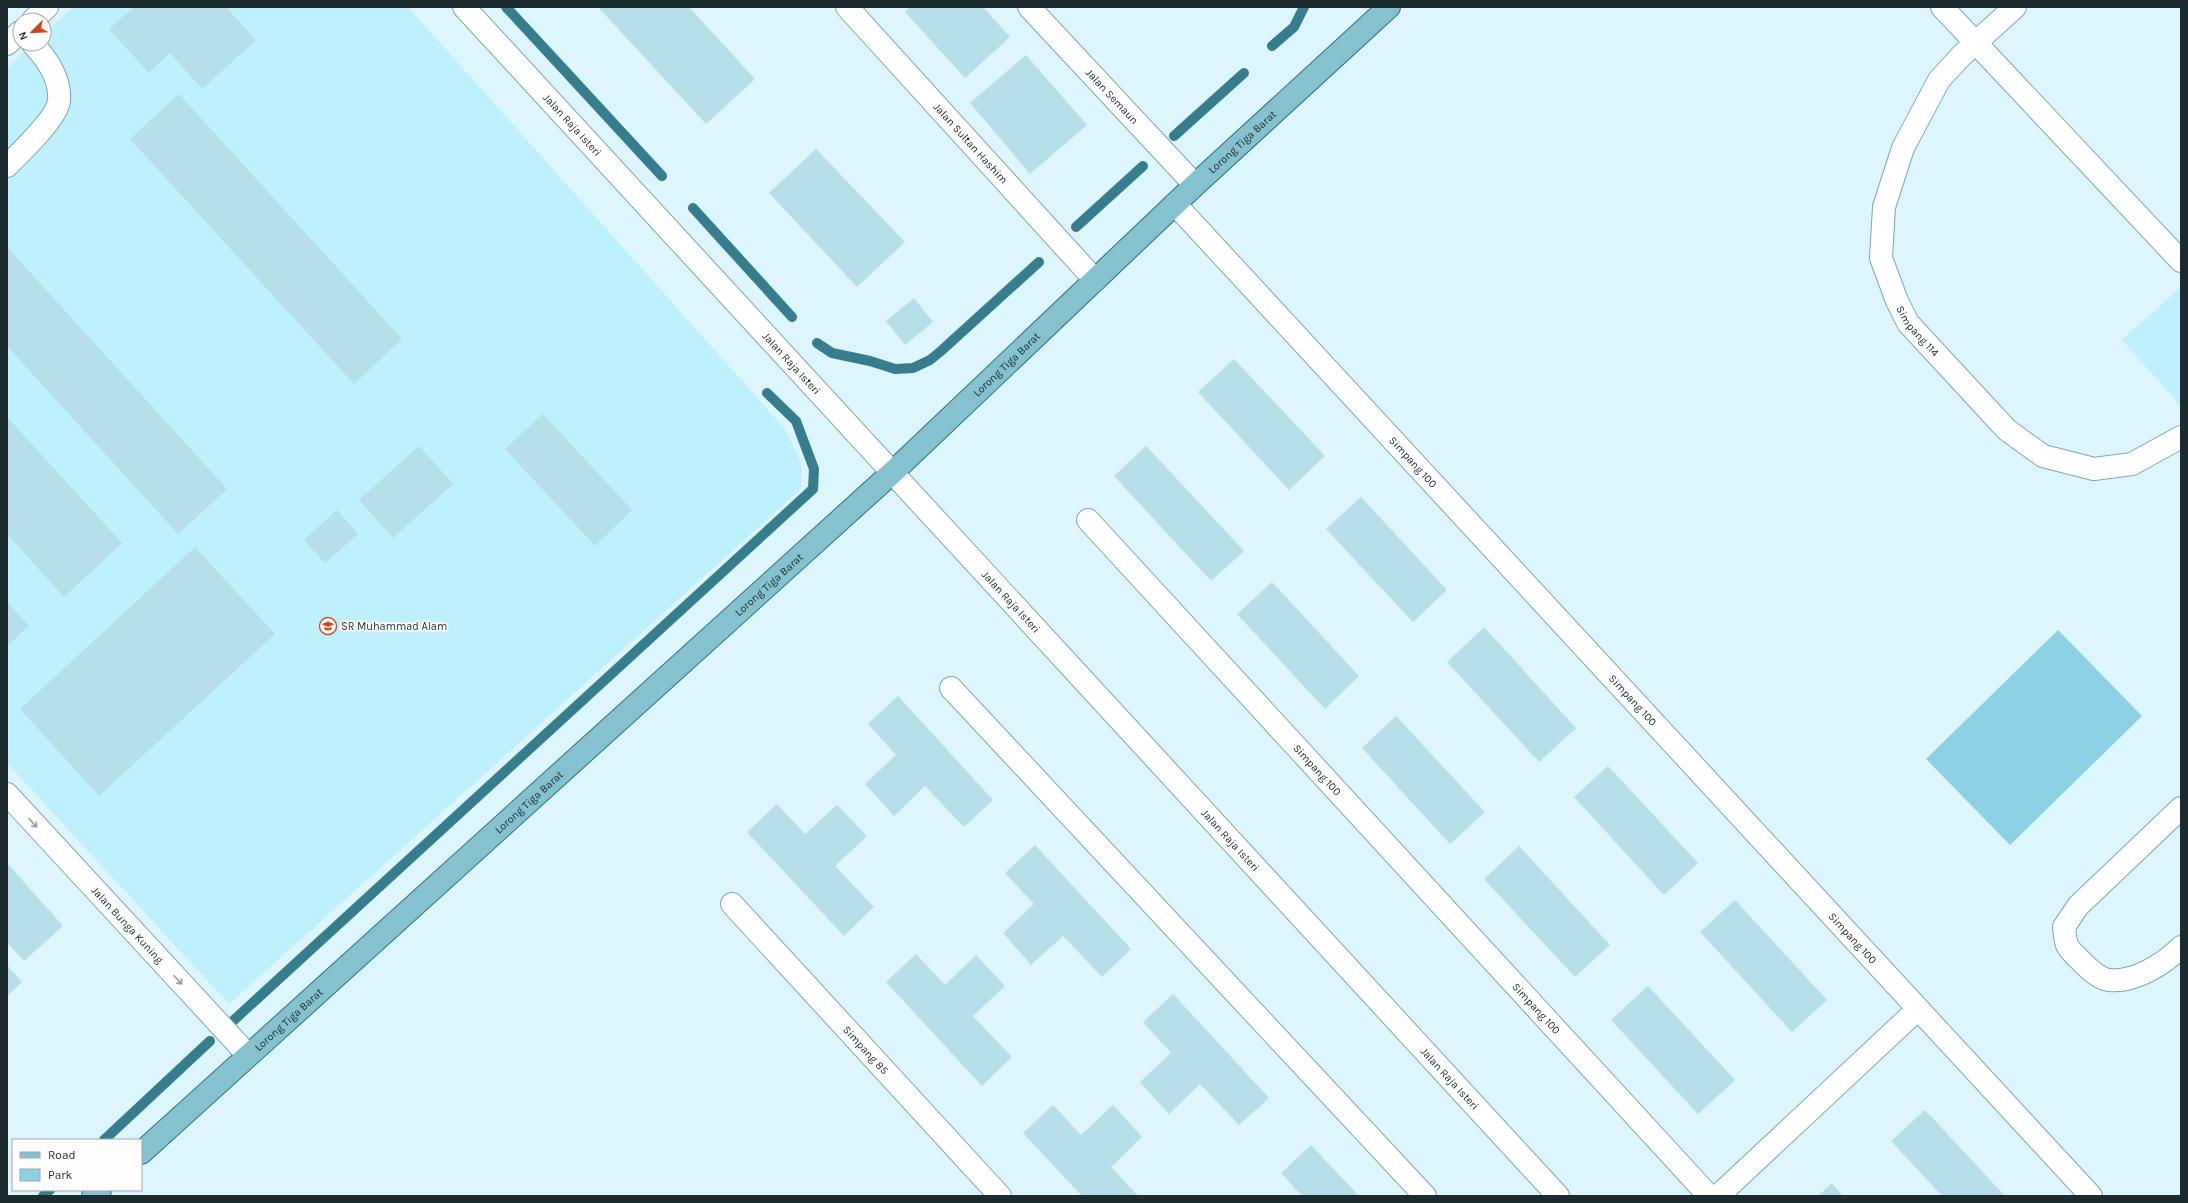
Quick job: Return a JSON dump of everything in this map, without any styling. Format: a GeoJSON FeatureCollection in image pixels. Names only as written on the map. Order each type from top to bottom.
{"type":"FeatureCollection","features":[{"type":"Feature","properties":{"kind":"main road","name":"Lorong Tiga Barat"},"geometry":{"type":"LineString","coordinates":[[142,1152],[893,472],[1195,185],[1389,7]]}},
{"type":"Feature","properties":{"kind":"street","name":"Jalan Raja Isteri"},"geometry":{"type":"LineString","coordinates":[[464,7],[1558,1196]]}},
{"type":"Feature","properties":{"kind":"street","name":"Jalan Sultan Hashim"},"geometry":{"type":"LineString","coordinates":[[847,7],[1095,280]]}},
{"type":"Feature","properties":{"kind":"street","name":"Jalan Semaun"},"geometry":{"type":"LineString","coordinates":[[1029,7],[1195,185]]}},
{"type":"Feature","properties":{"kind":"street"},"geometry":{"type":"LineString","coordinates":[[1942,7],[2181,261]]}},
{"type":"Feature","properties":{"kind":"street","name":"Simpang 114"},"geometry":{"type":"LineString","coordinates":[[2015,7],[1975,43],[1939,80],[1903,148],[1884,207],[1881,258],[1897,301],[1908,323],[2007,430],[2043,456],[2094,469],[2132,464],[2181,437]]}},
{"type":"Feature","properties":{"kind":"street"},"geometry":{"type":"LineString","coordinates":[[7,166],[49,121],[59,102],[55,75],[40,52]]}},
{"type":"Feature","properties":{"kind":"street","name":"Simpang 100"},"geometry":{"type":"LineString","coordinates":[[1175,204],[2091,1196]]}},
{"type":"Feature","properties":{"kind":"street","name":"Simpang 100"},"geometry":{"type":"LineString","coordinates":[[1088,520],[1709,1196]]}},
{"type":"Feature","properties":{"kind":"street"},"geometry":{"type":"LineString","coordinates":[[951,688],[1425,1196]]}},
{"type":"Feature","properties":{"kind":"street","name":"Jalan Bunga Kuning"},"geometry":{"type":"LineString","coordinates":[[7,794],[248,1056]]}},
{"type":"Feature","properties":{"kind":"street"},"geometry":{"type":"LineString","coordinates":[[2181,808],[2078,906],[2064,927],[2066,946],[2088,969],[2108,980],[2125,980],[2147,971],[2181,947]]}},
{"type":"Feature","properties":{"kind":"street","name":"Simpang 85"},"geometry":{"type":"LineString","coordinates":[[732,904],[1000,1196]]}},
{"type":"Feature","properties":{"kind":"street"},"geometry":{"type":"LineString","coordinates":[[1718,1196],[1918,1009]]}},
{"type":"Feature","properties":{"kind":"shaded area","name":"SR Muhammad Alam"},"geometry":{"type":"Polygon","coordinates":[[[73,7],[408,7],[785,429],[801,463],[801,489],[229,1004],[7,763],[7,68],[24,52],[52,52],[52,27],[73,7]]]}},
{"type":"Feature","properties":{"kind":"shaded area"},"geometry":{"type":"Polygon","coordinates":[[[2181,287],[2181,406],[2122,340],[2181,287]]]}},
{"type":"Feature","properties":{"kind":"green space"},"geometry":{"type":"Polygon","coordinates":[[[2058,630],[2142,716],[2010,845],[1926,759],[2058,630]]]}},
{"type":"Feature","properties":{"kind":"building"},"geometry":{"type":"Polygon","coordinates":[[[134,7],[226,7],[256,40],[202,89],[170,53],[149,73],[109,29],[134,7]]]}},
{"type":"Feature","properties":{"kind":"building"},"geometry":{"type":"Polygon","coordinates":[[[598,7],[689,7],[755,79],[706,124],[598,7]]]}},
{"type":"Feature","properties":{"kind":"building"},"geometry":{"type":"Polygon","coordinates":[[[910,7],[983,7],[1010,37],[965,78],[905,12],[910,7]]]}},
{"type":"Feature","properties":{"kind":"building"},"geometry":{"type":"Polygon","coordinates":[[[1026,55],[1087,125],[1030,174],[970,103],[1026,55]]]}},
{"type":"Feature","properties":{"kind":"building"},"geometry":{"type":"Polygon","coordinates":[[[179,94],[402,339],[354,384],[130,139],[179,94]]]}},
{"type":"Feature","properties":{"kind":"building"},"geometry":{"type":"Polygon","coordinates":[[[816,149],[905,242],[857,287],[769,193],[816,149]]]}},
{"type":"Feature","properties":{"kind":"building"},"geometry":{"type":"Polygon","coordinates":[[[7,247],[227,489],[178,534],[7,346],[7,247]]]}},
{"type":"Feature","properties":{"kind":"building"},"geometry":{"type":"Polygon","coordinates":[[[914,298],[933,322],[905,345],[886,321],[914,298]]]}},
{"type":"Feature","properties":{"kind":"building"},"geometry":{"type":"Polygon","coordinates":[[[1234,359],[1325,456],[1289,490],[1198,392],[1234,359]]]}},
{"type":"Feature","properties":{"kind":"building"},"geometry":{"type":"Polygon","coordinates":[[[543,414],[632,510],[595,546],[505,449],[543,414]]]}},
{"type":"Feature","properties":{"kind":"building"},"geometry":{"type":"Polygon","coordinates":[[[7,417],[122,543],[64,597],[7,534],[7,417]]]}},
{"type":"Feature","properties":{"kind":"building"},"geometry":{"type":"Polygon","coordinates":[[[419,446],[453,484],[393,538],[359,500],[419,446]]]}},
{"type":"Feature","properties":{"kind":"building"},"geometry":{"type":"Polygon","coordinates":[[[1146,446],[1244,551],[1211,581],[1114,476],[1146,446]]]}},
{"type":"Feature","properties":{"kind":"building"},"geometry":{"type":"Polygon","coordinates":[[[1361,497],[1447,590],[1413,622],[1326,529],[1361,497]]]}},
{"type":"Feature","properties":{"kind":"building"},"geometry":{"type":"Polygon","coordinates":[[[337,510],[358,534],[325,563],[304,540],[337,510]]]}},
{"type":"Feature","properties":{"kind":"building"},"geometry":{"type":"Polygon","coordinates":[[[195,547],[275,634],[99,796],[20,709],[195,547]]]}},
{"type":"Feature","properties":{"kind":"building"},"geometry":{"type":"Polygon","coordinates":[[[1272,582],[1359,676],[1325,709],[1237,614],[1272,582]]]}},
{"type":"Feature","properties":{"kind":"building"},"geometry":{"type":"Polygon","coordinates":[[[7,602],[29,626],[7,646],[7,602]]]}},
{"type":"Feature","properties":{"kind":"building"},"geometry":{"type":"Polygon","coordinates":[[[1484,627],[1576,728],[1539,762],[1447,662],[1484,627]]]}},
{"type":"Feature","properties":{"kind":"building"},"geometry":{"type":"Polygon","coordinates":[[[898,696],[993,800],[964,827],[925,786],[894,816],[865,784],[896,755],[868,724],[898,696]]]}},
{"type":"Feature","properties":{"kind":"building"},"geometry":{"type":"Polygon","coordinates":[[[1396,716],[1485,812],[1450,844],[1362,748],[1396,716]]]}},
{"type":"Feature","properties":{"kind":"building"},"geometry":{"type":"Polygon","coordinates":[[[1608,766],[1698,863],[1664,895],[1574,797],[1608,766]]]}},
{"type":"Feature","properties":{"kind":"building"},"geometry":{"type":"Polygon","coordinates":[[[777,804],[805,834],[837,805],[867,836],[835,866],[874,907],[844,936],[747,832],[777,804]]]}},
{"type":"Feature","properties":{"kind":"building"},"geometry":{"type":"Polygon","coordinates":[[[1035,845],[1131,949],[1102,977],[1063,936],[1031,965],[1003,933],[1034,904],[1005,873],[1035,845]]]}},
{"type":"Feature","properties":{"kind":"building"},"geometry":{"type":"Polygon","coordinates":[[[1519,846],[1610,945],[1575,977],[1484,879],[1519,846]]]}},
{"type":"Feature","properties":{"kind":"building"},"geometry":{"type":"Polygon","coordinates":[[[7,863],[63,926],[24,961],[7,942],[7,863]]]}},
{"type":"Feature","properties":{"kind":"building"},"geometry":{"type":"Polygon","coordinates":[[[1735,900],[1827,1000],[1792,1032],[1700,932],[1735,900]]]}},
{"type":"Feature","properties":{"kind":"building"},"geometry":{"type":"Polygon","coordinates":[[[916,954],[945,985],[976,955],[1005,986],[973,1016],[1012,1057],[982,1086],[886,982],[916,954]]]}},
{"type":"Feature","properties":{"kind":"building"},"geometry":{"type":"Polygon","coordinates":[[[7,965],[22,982],[7,996],[7,965]]]}},
{"type":"Feature","properties":{"kind":"building"},"geometry":{"type":"Polygon","coordinates":[[[1648,986],[1735,1080],[1698,1114],[1611,1020],[1648,986]]]}},
{"type":"Feature","properties":{"kind":"building"},"geometry":{"type":"Polygon","coordinates":[[[1173,994],[1269,1098],[1239,1125],[1200,1084],[1169,1114],[1140,1082],[1171,1053],[1143,1022],[1173,994]]]}},
{"type":"Feature","properties":{"kind":"building"},"geometry":{"type":"Polygon","coordinates":[[[1053,1105],[1081,1135],[1113,1105],[1142,1137],[1111,1167],[1138,1196],[1082,1196],[1023,1133],[1053,1105]]]}},
{"type":"Feature","properties":{"kind":"building"},"geometry":{"type":"Polygon","coordinates":[[[1925,1110],[2005,1196],[1942,1196],[1891,1141],[1925,1110]]]}},
{"type":"Feature","properties":{"kind":"building"},"geometry":{"type":"Polygon","coordinates":[[[1311,1145],[1359,1196],[1302,1196],[1281,1173],[1311,1145]]]}},
{"type":"Feature","properties":{"kind":"building"},"geometry":{"type":"Polygon","coordinates":[[[1832,1183],[1843,1196],[1818,1196],[1832,1183]]]}},
{"type":"Feature","properties":{"kind":"waterway"},"geometry":{"type":"LineString","coordinates":[[506,7],[662,176]]}},
{"type":"Feature","properties":{"kind":"waterway"},"geometry":{"type":"LineString","coordinates":[[1272,46],[1294,27],[1304,7]]}},
{"type":"Feature","properties":{"kind":"waterway"},"geometry":{"type":"LineString","coordinates":[[1174,136],[1244,73]]}},
{"type":"Feature","properties":{"kind":"waterway"},"geometry":{"type":"LineString","coordinates":[[1076,227],[1143,166]]}},
{"type":"Feature","properties":{"kind":"waterway"},"geometry":{"type":"LineString","coordinates":[[693,208],[792,317]]}},
{"type":"Feature","properties":{"kind":"waterway"},"geometry":{"type":"LineString","coordinates":[[817,343],[832,353],[870,361],[895,369],[913,368],[930,360],[941,351],[1039,262]]}},
{"type":"Feature","properties":{"kind":"waterway"},"geometry":{"type":"LineString","coordinates":[[234,1020],[813,489],[814,469],[796,421],[767,393]]}},
{"type":"Feature","properties":{"kind":"waterway"},"geometry":{"type":"LineString","coordinates":[[105,1139],[210,1041]]}},
{"type":"Feature","properties":{"kind":"waterway"},"geometry":{"type":"LineString","coordinates":[[43,1196],[49,1191]]}},
{"type":"Feature","properties":{"kind":"place","name":"SR Muhammad Alam"},"geometry":{"type":"Point","coordinates":[328,626]}}]}
